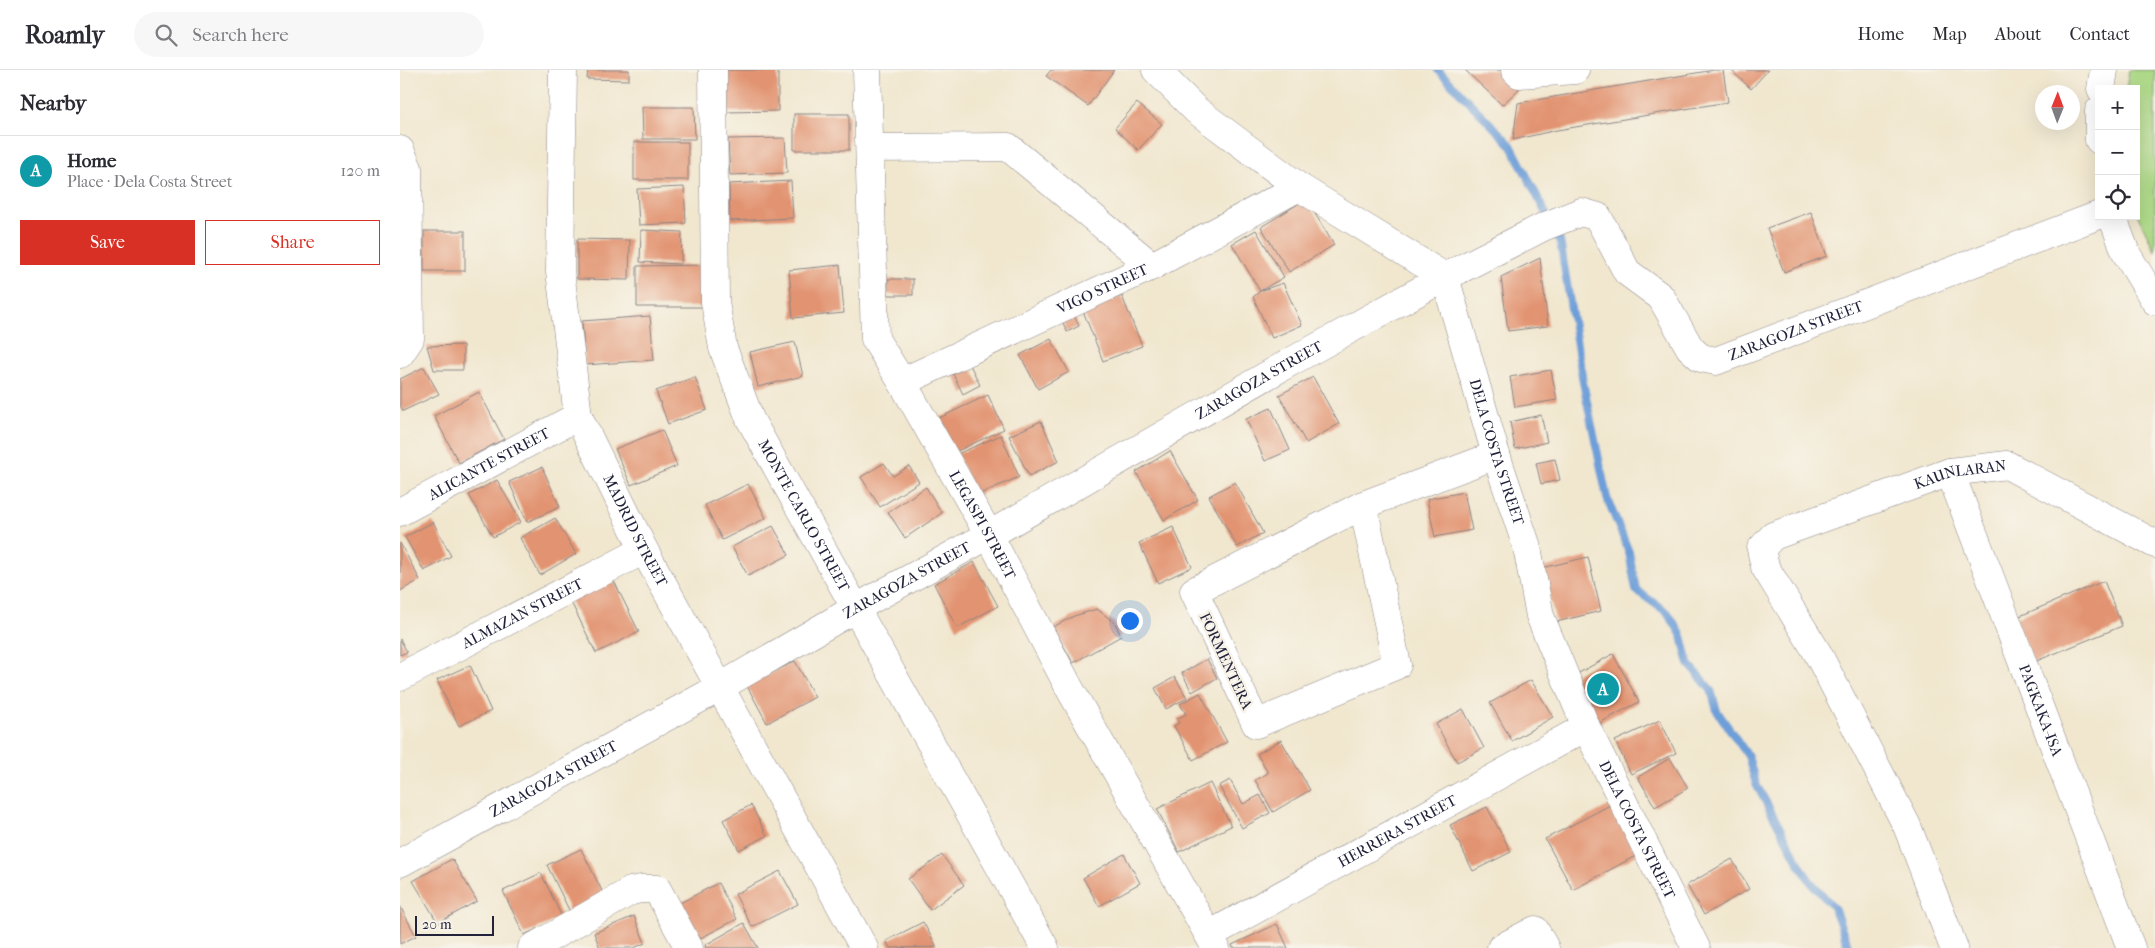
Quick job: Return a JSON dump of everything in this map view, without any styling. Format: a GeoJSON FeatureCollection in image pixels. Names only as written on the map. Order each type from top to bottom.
{"type":"FeatureCollection","features":[{"type":"Feature","properties":{"kind":"street","name":"MADRID STREET"},"geometry":{"type":"LineString","coordinates":[[548,70],[546,280],[570,419],[638,554],[864,948]]}},
{"type":"Feature","properties":{"kind":"street","name":"MADRID STREET"},"geometry":{"type":"LineString","coordinates":[[563,70],[560,272],[570,419]]}},
{"type":"Feature","properties":{"kind":"street","name":"MONTE CARLO STREET"},"geometry":{"type":"LineString","coordinates":[[713,70],[715,302],[723,348],[750,419],[1045,948]]}},
{"type":"Feature","properties":{"kind":"street","name":"LEGASPI STREET"},"geometry":{"type":"LineString","coordinates":[[867,70],[875,339],[902,382],[989,535],[1071,691],[1212,942]]}},
{"type":"Feature","properties":{"kind":"street"},"geometry":{"type":"LineString","coordinates":[[1156,70],[1196,110],[1300,187],[1445,277]]}},
{"type":"Feature","properties":{"kind":"street"},"geometry":{"type":"LineString","coordinates":[[1515,70],[1520,74],[1575,70]]}},
{"type":"Feature","properties":{"kind":"street"},"geometry":{"type":"LineString","coordinates":[[2102,85],[2104,70]]}},
{"type":"Feature","properties":{"kind":"street"},"geometry":{"type":"LineString","coordinates":[[870,148],[1008,147],[1152,266]]}},
{"type":"Feature","properties":{"kind":"street"},"geometry":{"type":"LineString","coordinates":[[400,150],[408,168],[410,339],[400,354]]}},
{"type":"Feature","properties":{"kind":"street","name":"VIGO STREET"},"geometry":{"type":"LineString","coordinates":[[902,382],[1152,266],[1300,187]]}},
{"type":"Feature","properties":{"kind":"street","name":"ZARAGOZA STREET"},"geometry":{"type":"LineString","coordinates":[[400,863],[715,691],[856,608],[989,535],[1277,370],[1445,277],[1543,227],[1580,212],[1598,218],[1627,272],[1661,297],[1690,348],[1701,358],[1716,361],[2095,216]]}},
{"type":"Feature","properties":{"kind":"street"},"geometry":{"type":"LineString","coordinates":[[2114,220],[2126,253],[2148,293],[2155,301]]}},
{"type":"Feature","properties":{"kind":"street","name":"DELA COSTA STREET"},"geometry":{"type":"LineString","coordinates":[[1445,277],[1496,455],[1527,547],[1540,616],[1586,727],[1696,948]]}},
{"type":"Feature","properties":{"kind":"street","name":"ALICANTE STREET"},"geometry":{"type":"LineString","coordinates":[[400,512],[570,419]]}},
{"type":"Feature","properties":{"kind":"street","name":"FORMENTERA"},"geometry":{"type":"LineString","coordinates":[[1362,505],[1396,665],[1256,724],[1194,591],[1362,505],[1496,455]]}},
{"type":"Feature","properties":{"kind":"street","name":"KAUNLARAN"},"geometry":{"type":"LineString","coordinates":[[1954,948],[1907,826],[1817,652],[1765,567],[1761,549],[1773,536],[1950,472],[2007,465],[2155,544]]}},
{"type":"Feature","properties":{"kind":"street","name":"PAGKAKA-ISA"},"geometry":{"type":"LineString","coordinates":[[1950,472],[2130,948]]}},
{"type":"Feature","properties":{"kind":"street","name":"ALMAZAN STREET"},"geometry":{"type":"LineString","coordinates":[[400,677],[638,554]]}},
{"type":"Feature","properties":{"kind":"street","name":"MADRID STREET"},"geometry":{"type":"LineString","coordinates":[[715,691],[843,948]]}},
{"type":"Feature","properties":{"kind":"street","name":"HERRERA STREET"},"geometry":{"type":"LineString","coordinates":[[1212,942],[1586,727]]}},
{"type":"Feature","properties":{"kind":"street"},"geometry":{"type":"LineString","coordinates":[[532,948],[631,891],[656,889],[689,948]]}},
{"type":"Feature","properties":{"kind":"street"},"geometry":{"type":"LineString","coordinates":[[1501,948],[1535,930],[1545,948]]}},
{"type":"Feature","properties":{"kind":"green space"},"geometry":{"type":"Polygon","coordinates":[[[2129,70],[2155,70],[2155,251],[2140,220],[2140,85],[2127,85],[2129,70]]]}},
{"type":"Feature","properties":{"kind":"building"},"geometry":{"type":"Polygon","coordinates":[[[588,70],[629,70],[629,80],[587,79],[588,70]]]}},
{"type":"Feature","properties":{"kind":"building"},"geometry":{"type":"Polygon","coordinates":[[[726,70],[778,70],[778,111],[727,112],[726,70]]]}},
{"type":"Feature","properties":{"kind":"building"},"geometry":{"type":"Polygon","coordinates":[[[1051,70],[1114,70],[1088,106],[1046,76],[1051,70]]]}},
{"type":"Feature","properties":{"kind":"building"},"geometry":{"type":"Polygon","coordinates":[[[1465,70],[1501,70],[1519,89],[1502,105],[1465,70]]]}},
{"type":"Feature","properties":{"kind":"building"},"geometry":{"type":"Polygon","coordinates":[[[1723,70],[1728,102],[1557,130],[1513,140],[1518,103],[1723,70]]]}},
{"type":"Feature","properties":{"kind":"building"},"geometry":{"type":"Polygon","coordinates":[[[1731,70],[1768,70],[1751,89],[1731,70]]]}},
{"type":"Feature","properties":{"kind":"building"},"geometry":{"type":"Polygon","coordinates":[[[1137,103],[1162,124],[1138,150],[1115,128],[1137,103]]]}},
{"type":"Feature","properties":{"kind":"building"},"geometry":{"type":"Polygon","coordinates":[[[642,107],[694,107],[695,139],[643,139],[642,107]]]}},
{"type":"Feature","properties":{"kind":"building"},"geometry":{"type":"Polygon","coordinates":[[[794,114],[849,114],[849,150],[794,150],[794,114]]]}},
{"type":"Feature","properties":{"kind":"building"},"geometry":{"type":"Polygon","coordinates":[[[785,138],[787,173],[730,175],[728,139],[785,138]]]}},
{"type":"Feature","properties":{"kind":"building"},"geometry":{"type":"Polygon","coordinates":[[[634,142],[688,142],[688,180],[634,180],[634,142]]]}},
{"type":"Feature","properties":{"kind":"building"},"geometry":{"type":"Polygon","coordinates":[[[791,181],[793,218],[730,221],[729,184],[791,181]]]}},
{"type":"Feature","properties":{"kind":"building"},"geometry":{"type":"Polygon","coordinates":[[[684,187],[686,223],[639,225],[637,189],[684,187]]]}},
{"type":"Feature","properties":{"kind":"building"},"geometry":{"type":"Polygon","coordinates":[[[1306,199],[1334,245],[1289,272],[1261,227],[1306,199]]]}},
{"type":"Feature","properties":{"kind":"building"},"geometry":{"type":"Polygon","coordinates":[[[1811,212],[1827,256],[1784,272],[1767,228],[1811,212]]]}},
{"type":"Feature","properties":{"kind":"building"},"geometry":{"type":"Polygon","coordinates":[[[641,230],[682,232],[681,264],[640,262],[641,230]]]}},
{"type":"Feature","properties":{"kind":"building"},"geometry":{"type":"Polygon","coordinates":[[[1256,230],[1284,277],[1260,291],[1232,244],[1256,230]]]}},
{"type":"Feature","properties":{"kind":"building"},"geometry":{"type":"Polygon","coordinates":[[[424,231],[465,231],[465,271],[424,271],[424,231]]]}},
{"type":"Feature","properties":{"kind":"building"},"geometry":{"type":"Polygon","coordinates":[[[577,239],[630,240],[629,280],[577,279],[577,239]]]}},
{"type":"Feature","properties":{"kind":"building"},"geometry":{"type":"Polygon","coordinates":[[[1540,258],[1548,326],[1508,331],[1501,277],[1540,258]]]}},
{"type":"Feature","properties":{"kind":"building"},"geometry":{"type":"Polygon","coordinates":[[[709,265],[709,307],[637,307],[637,266],[709,265]]]}},
{"type":"Feature","properties":{"kind":"building"},"geometry":{"type":"Polygon","coordinates":[[[840,265],[844,313],[793,318],[789,270],[840,265]]]}},
{"type":"Feature","properties":{"kind":"building"},"geometry":{"type":"Polygon","coordinates":[[[888,279],[913,279],[913,295],[888,295],[888,279]]]}},
{"type":"Feature","properties":{"kind":"building"},"geometry":{"type":"Polygon","coordinates":[[[1283,283],[1302,325],[1272,338],[1253,297],[1260,291],[1283,283]]]}},
{"type":"Feature","properties":{"kind":"building"},"geometry":{"type":"Polygon","coordinates":[[[1122,296],[1142,346],[1103,361],[1083,311],[1122,296]]]}},
{"type":"Feature","properties":{"kind":"building"},"geometry":{"type":"Polygon","coordinates":[[[1071,309],[1079,326],[1067,332],[1059,314],[1071,309]]]}},
{"type":"Feature","properties":{"kind":"building"},"geometry":{"type":"Polygon","coordinates":[[[650,316],[654,360],[585,365],[582,321],[650,316]]]}},
{"type":"Feature","properties":{"kind":"building"},"geometry":{"type":"Polygon","coordinates":[[[1051,339],[1069,372],[1038,389],[1020,355],[1051,339]]]}},
{"type":"Feature","properties":{"kind":"building"},"geometry":{"type":"Polygon","coordinates":[[[795,342],[803,376],[758,387],[750,352],[795,342]]]}},
{"type":"Feature","properties":{"kind":"building"},"geometry":{"type":"Polygon","coordinates":[[[463,345],[463,370],[434,370],[427,346],[463,345]]]}},
{"type":"Feature","properties":{"kind":"building"},"geometry":{"type":"Polygon","coordinates":[[[970,365],[980,385],[963,394],[953,374],[970,365]]]}},
{"type":"Feature","properties":{"kind":"building"},"geometry":{"type":"Polygon","coordinates":[[[424,367],[439,394],[403,411],[400,405],[400,379],[424,367]]]}},
{"type":"Feature","properties":{"kind":"building"},"geometry":{"type":"Polygon","coordinates":[[[1551,370],[1557,400],[1515,407],[1510,377],[1551,370]]]}},
{"type":"Feature","properties":{"kind":"building"},"geometry":{"type":"Polygon","coordinates":[[[695,377],[707,410],[668,424],[656,391],[695,377]]]}},
{"type":"Feature","properties":{"kind":"building"},"geometry":{"type":"Polygon","coordinates":[[[1313,377],[1339,424],[1306,443],[1279,395],[1313,377]]]}},
{"type":"Feature","properties":{"kind":"building"},"geometry":{"type":"Polygon","coordinates":[[[479,392],[504,439],[459,463],[434,416],[479,392]]]}},
{"type":"Feature","properties":{"kind":"building"},"geometry":{"type":"Polygon","coordinates":[[[988,395],[1004,429],[953,453],[937,419],[988,395]]]}},
{"type":"Feature","properties":{"kind":"building"},"geometry":{"type":"Polygon","coordinates":[[[1271,408],[1290,450],[1265,461],[1246,419],[1271,408]]]}},
{"type":"Feature","properties":{"kind":"building"},"geometry":{"type":"Polygon","coordinates":[[[1541,415],[1547,442],[1515,449],[1510,422],[1541,415]]]}},
{"type":"Feature","properties":{"kind":"building"},"geometry":{"type":"Polygon","coordinates":[[[1041,421],[1059,461],[1029,476],[1009,436],[1041,421]]]}},
{"type":"Feature","properties":{"kind":"building"},"geometry":{"type":"Polygon","coordinates":[[[662,430],[677,466],[631,485],[615,449],[662,430]]]}},
{"type":"Feature","properties":{"kind":"building"},"geometry":{"type":"Polygon","coordinates":[[[1001,435],[1019,477],[975,496],[957,454],[1001,435]]]}},
{"type":"Feature","properties":{"kind":"building"},"geometry":{"type":"Polygon","coordinates":[[[1170,451],[1198,500],[1164,520],[1136,472],[1170,451]]]}},
{"type":"Feature","properties":{"kind":"building"},"geometry":{"type":"Polygon","coordinates":[[[1555,459],[1560,480],[1541,484],[1536,463],[1555,459]]]}},
{"type":"Feature","properties":{"kind":"building"},"geometry":{"type":"Polygon","coordinates":[[[884,463],[893,476],[909,466],[919,482],[880,507],[861,477],[884,463]]]}},
{"type":"Feature","properties":{"kind":"building"},"geometry":{"type":"Polygon","coordinates":[[[542,467],[560,507],[527,522],[509,482],[542,467]]]}},
{"type":"Feature","properties":{"kind":"building"},"geometry":{"type":"Polygon","coordinates":[[[497,480],[521,522],[493,537],[469,495],[497,480]]]}},
{"type":"Feature","properties":{"kind":"building"},"geometry":{"type":"Polygon","coordinates":[[[1235,482],[1263,533],[1237,547],[1209,496],[1235,482]]]}},
{"type":"Feature","properties":{"kind":"building"},"geometry":{"type":"Polygon","coordinates":[[[748,484],[766,518],[722,540],[705,505],[748,484]]]}},
{"type":"Feature","properties":{"kind":"building"},"geometry":{"type":"Polygon","coordinates":[[[926,487],[942,513],[905,538],[888,512],[926,487]]]}},
{"type":"Feature","properties":{"kind":"building"},"geometry":{"type":"Polygon","coordinates":[[[1464,492],[1472,530],[1435,537],[1427,499],[1464,492]]]}},
{"type":"Feature","properties":{"kind":"building"},"geometry":{"type":"Polygon","coordinates":[[[555,518],[576,554],[540,575],[520,538],[555,518]]]}},
{"type":"Feature","properties":{"kind":"building"},"geometry":{"type":"Polygon","coordinates":[[[433,522],[451,556],[424,571],[405,537],[433,522]]]}},
{"type":"Feature","properties":{"kind":"building"},"geometry":{"type":"Polygon","coordinates":[[[773,526],[789,555],[748,576],[732,547],[773,526]]]}},
{"type":"Feature","properties":{"kind":"building"},"geometry":{"type":"Polygon","coordinates":[[[1173,527],[1192,567],[1158,583],[1139,543],[1173,527]]]}},
{"type":"Feature","properties":{"kind":"building"},"geometry":{"type":"Polygon","coordinates":[[[400,543],[420,580],[400,591],[400,543]]]}},
{"type":"Feature","properties":{"kind":"building"},"geometry":{"type":"Polygon","coordinates":[[[1588,557],[1601,611],[1556,622],[1542,568],[1588,557]]]}},
{"type":"Feature","properties":{"kind":"building"},"geometry":{"type":"Polygon","coordinates":[[[974,562],[998,606],[957,628],[934,584],[974,562]]]}},
{"type":"Feature","properties":{"kind":"building"},"geometry":{"type":"Polygon","coordinates":[[[613,579],[639,632],[596,653],[570,600],[613,579]]]}},
{"type":"Feature","properties":{"kind":"building"},"geometry":{"type":"Polygon","coordinates":[[[2104,581],[2122,626],[2034,662],[2015,618],[2104,581]]]}},
{"type":"Feature","properties":{"kind":"building"},"geometry":{"type":"Polygon","coordinates":[[[1097,609],[1115,623],[1121,636],[1073,663],[1053,627],[1074,616],[1097,609]]]}},
{"type":"Feature","properties":{"kind":"building"},"geometry":{"type":"Polygon","coordinates":[[[400,639],[407,652],[400,655],[400,639]]]}},
{"type":"Feature","properties":{"kind":"building"},"geometry":{"type":"Polygon","coordinates":[[[1613,654],[1639,702],[1594,726],[1568,679],[1613,654]]]}},
{"type":"Feature","properties":{"kind":"building"},"geometry":{"type":"Polygon","coordinates":[[[1207,659],[1217,678],[1192,692],[1182,673],[1207,659]]]}},
{"type":"Feature","properties":{"kind":"building"},"geometry":{"type":"Polygon","coordinates":[[[795,661],[815,697],[767,723],[747,686],[795,661]]]}},
{"type":"Feature","properties":{"kind":"building"},"geometry":{"type":"Polygon","coordinates":[[[470,665],[491,711],[459,726],[437,680],[470,665]]]}},
{"type":"Feature","properties":{"kind":"building"},"geometry":{"type":"Polygon","coordinates":[[[1175,677],[1187,698],[1166,709],[1155,688],[1175,677]]]}},
{"type":"Feature","properties":{"kind":"building"},"geometry":{"type":"Polygon","coordinates":[[[1531,680],[1553,717],[1512,741],[1490,703],[1531,680]]]}},
{"type":"Feature","properties":{"kind":"building"},"geometry":{"type":"Polygon","coordinates":[[[1200,693],[1227,742],[1193,760],[1174,726],[1179,723],[1177,719],[1186,714],[1180,704],[1200,693]]]}},
{"type":"Feature","properties":{"kind":"building"},"geometry":{"type":"Polygon","coordinates":[[[1463,709],[1484,748],[1457,762],[1436,724],[1463,709]]]}},
{"type":"Feature","properties":{"kind":"building"},"geometry":{"type":"Polygon","coordinates":[[[1660,720],[1676,753],[1631,774],[1615,741],[1660,720]]]}},
{"type":"Feature","properties":{"kind":"building"},"geometry":{"type":"Polygon","coordinates":[[[1281,740],[1310,790],[1273,812],[1255,780],[1268,773],[1257,754],[1281,740]]]}},
{"type":"Feature","properties":{"kind":"building"},"geometry":{"type":"Polygon","coordinates":[[[1670,758],[1688,788],[1655,807],[1638,777],[1670,758]]]}},
{"type":"Feature","properties":{"kind":"building"},"geometry":{"type":"Polygon","coordinates":[[[1230,780],[1243,804],[1260,795],[1270,813],[1242,828],[1219,786],[1230,780]]]}},
{"type":"Feature","properties":{"kind":"building"},"geometry":{"type":"Polygon","coordinates":[[[1210,783],[1231,826],[1179,852],[1157,809],[1210,783]]]}},
{"type":"Feature","properties":{"kind":"building"},"geometry":{"type":"Polygon","coordinates":[[[1612,804],[1639,854],[1573,890],[1545,839],[1612,804]]]}},
{"type":"Feature","properties":{"kind":"building"},"geometry":{"type":"Polygon","coordinates":[[[751,805],[767,836],[739,850],[723,820],[751,805]]]}},
{"type":"Feature","properties":{"kind":"building"},"geometry":{"type":"Polygon","coordinates":[[[1487,807],[1511,852],[1473,871],[1450,825],[1487,807]]]}},
{"type":"Feature","properties":{"kind":"building"},"geometry":{"type":"Polygon","coordinates":[[[581,849],[604,895],[570,912],[547,865],[581,849]]]}},
{"type":"Feature","properties":{"kind":"building"},"geometry":{"type":"Polygon","coordinates":[[[1124,854],[1140,883],[1099,906],[1083,878],[1124,854]]]}},
{"type":"Feature","properties":{"kind":"building"},"geometry":{"type":"Polygon","coordinates":[[[942,855],[964,885],[930,910],[908,879],[942,855]]]}},
{"type":"Feature","properties":{"kind":"building"},"geometry":{"type":"Polygon","coordinates":[[[452,859],[477,901],[438,923],[413,881],[452,859]]]}},
{"type":"Feature","properties":{"kind":"building"},"geometry":{"type":"Polygon","coordinates":[[[1732,859],[1749,889],[1704,915],[1687,885],[1732,859]]]}},
{"type":"Feature","properties":{"kind":"building"},"geometry":{"type":"Polygon","coordinates":[[[780,871],[798,904],[752,927],[735,894],[780,871]]]}},
{"type":"Feature","properties":{"kind":"building"},"geometry":{"type":"Polygon","coordinates":[[[541,873],[562,917],[524,935],[503,891],[541,873]]]}},
{"type":"Feature","properties":{"kind":"building"},"geometry":{"type":"Polygon","coordinates":[[[718,883],[737,919],[695,941],[676,905],[718,883]]]}},
{"type":"Feature","properties":{"kind":"building"},"geometry":{"type":"Polygon","coordinates":[[[400,906],[416,936],[400,944],[400,906]]]}},
{"type":"Feature","properties":{"kind":"building"},"geometry":{"type":"Polygon","coordinates":[[[634,916],[645,943],[634,948],[600,948],[594,933],[634,916]]]}},
{"type":"Feature","properties":{"kind":"building"},"geometry":{"type":"Polygon","coordinates":[[[923,922],[937,947],[890,948],[886,941],[923,922]]]}},
{"type":"Feature","properties":{"kind":"building"},"geometry":{"type":"Polygon","coordinates":[[[744,923],[758,948],[706,948],[705,945],[744,923]]]}},
{"type":"Feature","properties":{"kind":"building"},"geometry":{"type":"Polygon","coordinates":[[[1277,924],[1288,948],[1233,948],[1232,945],[1277,924]]]}},
{"type":"Feature","properties":{"kind":"waterway"},"geometry":{"type":"LineString","coordinates":[[1438,70],[1511,145],[1560,241],[1583,382],[1607,498],[1629,552],[1636,590],[1668,613],[1682,636],[1689,664],[1711,690],[1717,711],[1748,756],[1756,784],[1800,865],[1810,881],[1834,908],[1849,948]]}},
{"type":"Feature","properties":{"kind":"place","name":"Home"},"geometry":{"type":"Point","coordinates":[1603,689]}}]}
